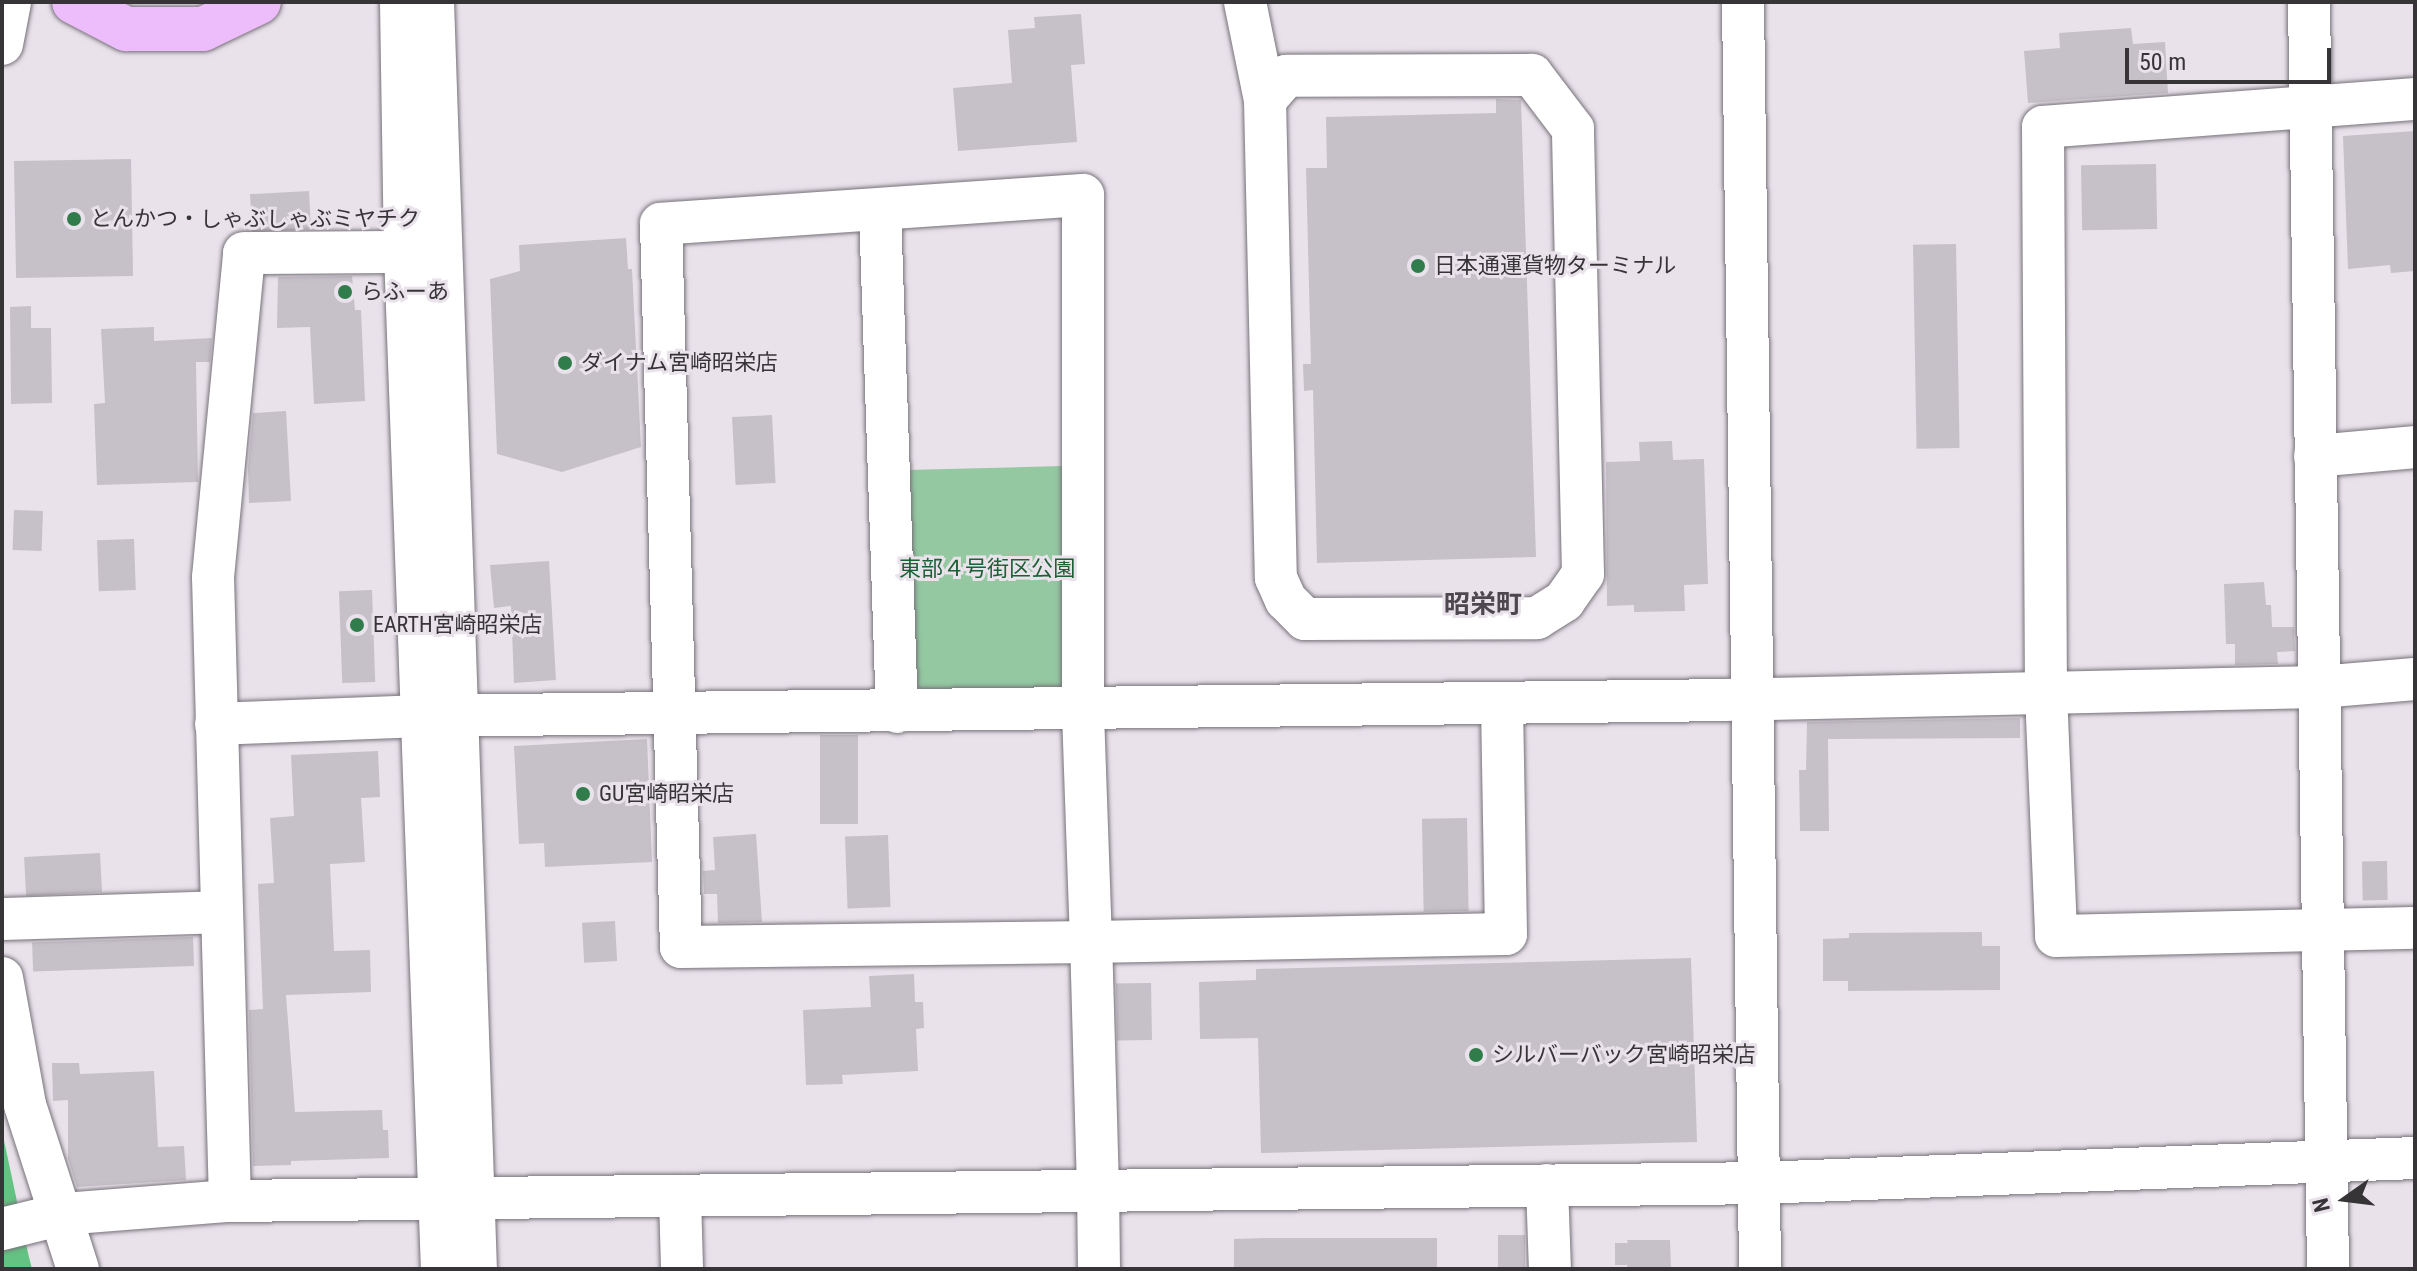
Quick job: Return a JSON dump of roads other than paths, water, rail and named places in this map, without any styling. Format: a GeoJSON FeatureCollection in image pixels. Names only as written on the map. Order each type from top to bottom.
{"type":"FeatureCollection","features":[{"type":"Feature","properties":{"kind":"main road"},"geometry":{"type":"LineString","coordinates":[[74,2],[126,29],[203,29],[259,2]]}},
{"type":"Feature","properties":{"kind":"street"},"geometry":{"type":"LineString","coordinates":[[2,44],[10,2]]}},
{"type":"Feature","properties":{"kind":"street"},"geometry":{"type":"LineString","coordinates":[[401,2],[405,252],[439,716]]}},
{"type":"Feature","properties":{"kind":"street"},"geometry":{"type":"LineString","coordinates":[[433,2],[439,716],[457,1201],[476,1269]]}},
{"type":"Feature","properties":{"kind":"street"},"geometry":{"type":"LineString","coordinates":[[1245,2],[1265,100],[1276,578],[1286,600],[1305,619],[1537,618],[1564,601],[1583,574],[1573,129],[1532,75],[1286,76],[1265,100]]}},
{"type":"Feature","properties":{"kind":"street"},"geometry":{"type":"LineString","coordinates":[[1743,2],[1760,1269]]}},
{"type":"Feature","properties":{"kind":"street"},"geometry":{"type":"LineString","coordinates":[[2309,2],[2328,1269]]}},
{"type":"Feature","properties":{"kind":"street"},"geometry":{"type":"LineString","coordinates":[[2415,99],[2043,127],[2046,693],[2056,936],[2415,928]]}},
{"type":"Feature","properties":{"kind":"street"},"geometry":{"type":"LineString","coordinates":[[1099,1269],[1091,942],[1083,710],[1083,195],[661,224],[681,947],[1091,942],[1506,934],[1502,703]]}},
{"type":"Feature","properties":{"kind":"street"},"geometry":{"type":"LineString","coordinates":[[880,211],[897,712]]}},
{"type":"Feature","properties":{"kind":"street"},"geometry":{"type":"LineString","coordinates":[[230,1201],[213,577],[244,253],[405,252]]}},
{"type":"Feature","properties":{"kind":"street"},"geometry":{"type":"LineString","coordinates":[[2315,456],[2415,447]]}},
{"type":"Feature","properties":{"kind":"street"},"geometry":{"type":"LineString","coordinates":[[216,724],[439,716],[1083,710],[2046,693],[2319,687],[2415,679]]}},
{"type":"Feature","properties":{"kind":"street"},"geometry":{"type":"LineString","coordinates":[[2,919],[221,912]]}},
{"type":"Feature","properties":{"kind":"street"},"geometry":{"type":"LineString","coordinates":[[2,978],[25,1105],[32,1222],[78,1269]]}},
{"type":"Feature","properties":{"kind":"street"},"geometry":{"type":"LineString","coordinates":[[32,1222],[230,1201],[457,1201],[1098,1189],[1759,1183],[2415,1158]]}},
{"type":"Feature","properties":{"kind":"street"},"geometry":{"type":"LineString","coordinates":[[1547,1185],[1550,1269]]}},
{"type":"Feature","properties":{"kind":"street"},"geometry":{"type":"LineString","coordinates":[[680,1196],[682,1269]]}},
{"type":"Feature","properties":{"kind":"street"},"geometry":{"type":"LineString","coordinates":[[442,1269],[457,1201]]}},
{"type":"Feature","properties":{"kind":"place","name":"とんかつ・しゃぶしゃぶミヤチク"},"geometry":{"type":"Point","coordinates":[74,219]}},
{"type":"Feature","properties":{"kind":"place","name":"日本通運貨物ターミナル"},"geometry":{"type":"Point","coordinates":[1418,266]}},
{"type":"Feature","properties":{"kind":"place","name":"らふーあ"},"geometry":{"type":"Point","coordinates":[345,292]}},
{"type":"Feature","properties":{"kind":"place","name":"ダイナム宮崎昭栄店"},"geometry":{"type":"Point","coordinates":[565,363]}},
{"type":"Feature","properties":{"kind":"place","name":"EARTH宮崎昭栄店"},"geometry":{"type":"Point","coordinates":[357,625]}},
{"type":"Feature","properties":{"kind":"place","name":"GU宮崎昭栄店"},"geometry":{"type":"Point","coordinates":[583,794]}},
{"type":"Feature","properties":{"kind":"place","name":"シルバーバック宮崎昭栄店"},"geometry":{"type":"Point","coordinates":[1476,1055]}},
{"type":"Feature","properties":{"kind":"district","name":"昭栄町"},"geometry":{"type":"Point","coordinates":[1483,605]}},
{"type":"Feature","properties":{"kind":"park label","name":"東部４号街区公園"},"geometry":{"type":"Point","coordinates":[987,569]}}]}
